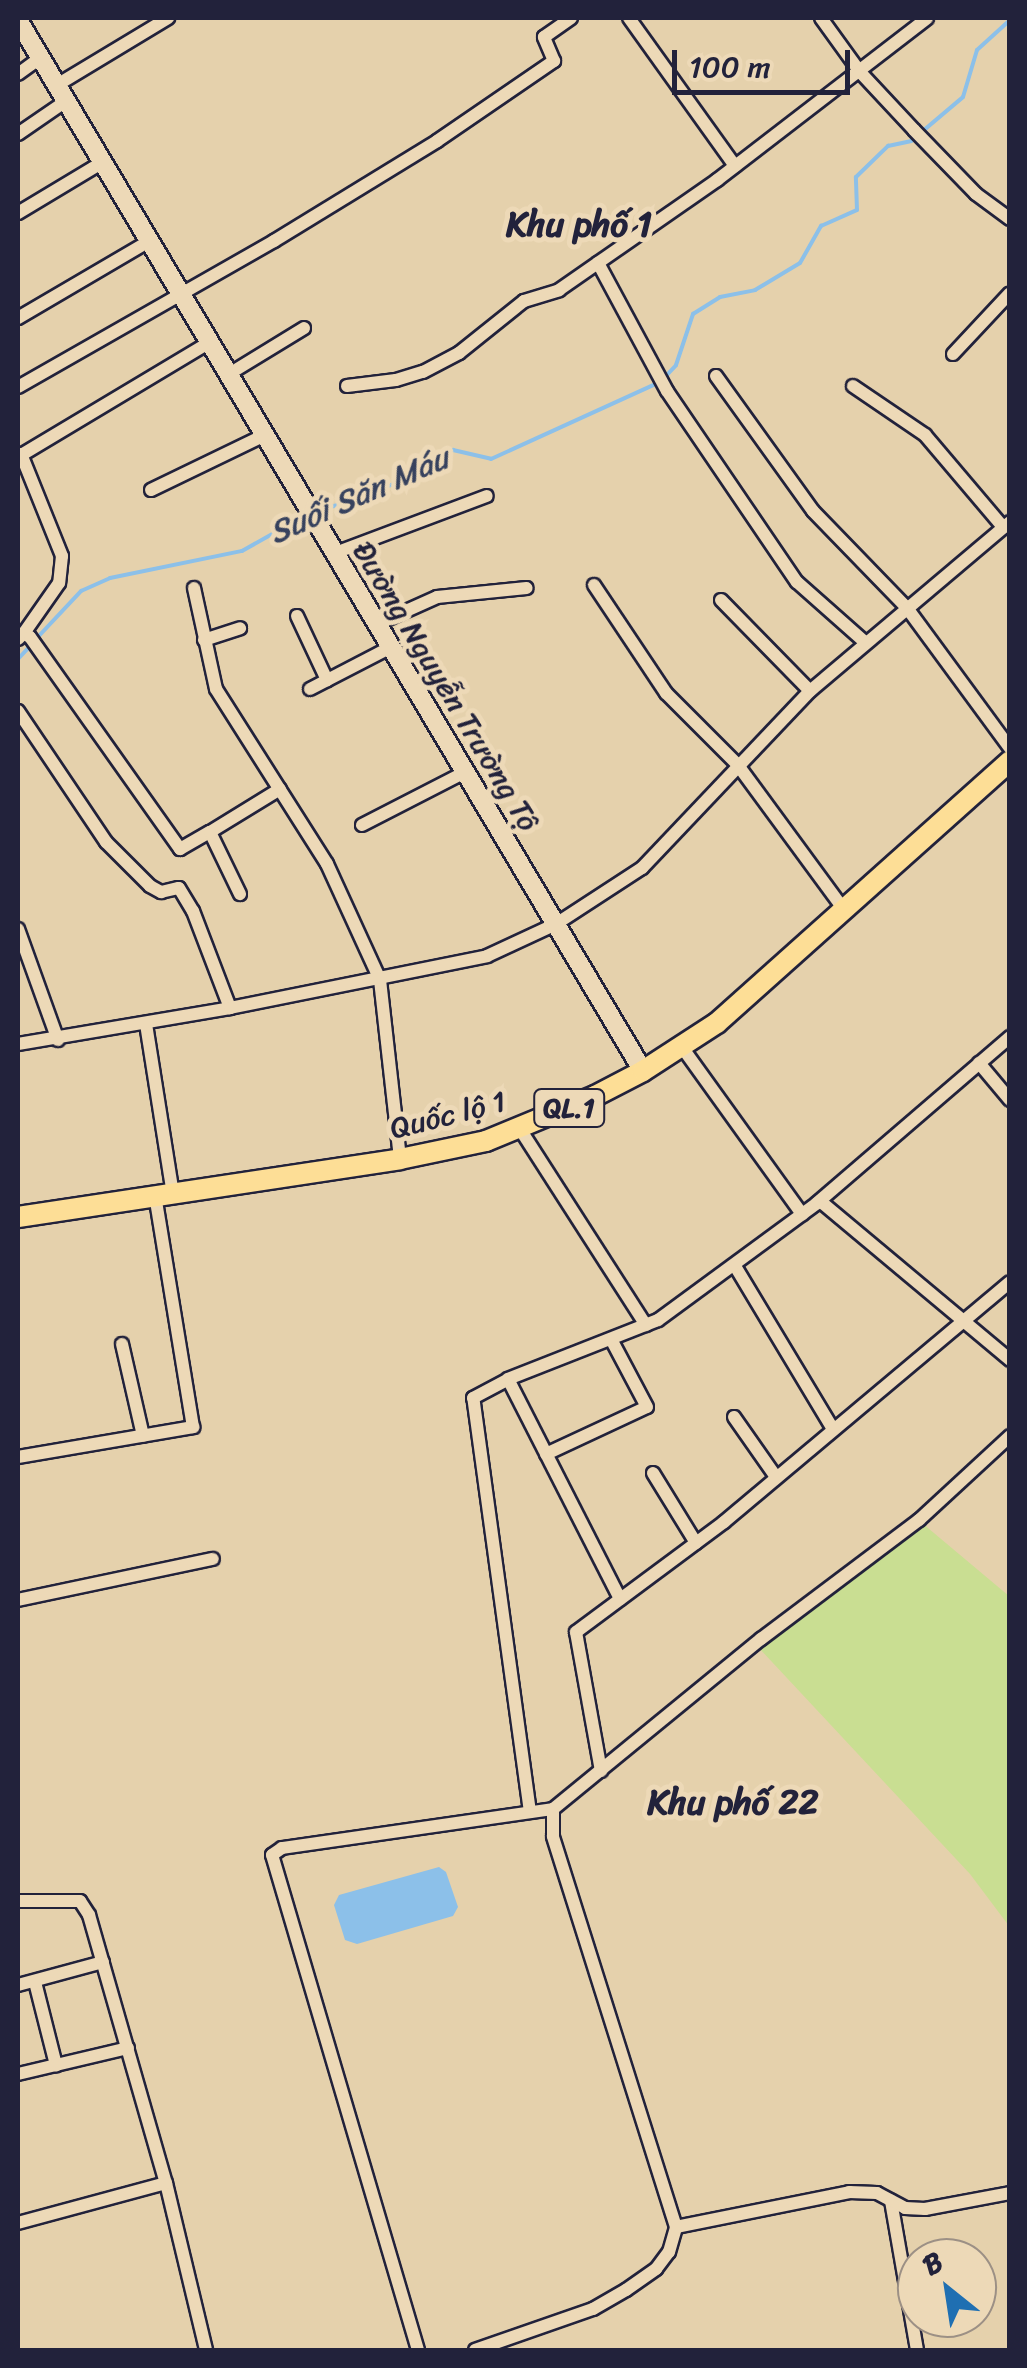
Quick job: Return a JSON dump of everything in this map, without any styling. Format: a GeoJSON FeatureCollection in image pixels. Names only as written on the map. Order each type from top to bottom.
{"type":"FeatureCollection","features":[{"type":"Feature","properties":{"kind":"highway","name":"Quốc lộ 1"},"geometry":{"type":"LineString","coordinates":[[18,1218],[400,1159],[520,1129],[644,1072],[717,1023],[1010,761]]}},
{"type":"Feature","properties":{"kind":"main road","name":"Đường Nguyễn Trường Tộ"},"geometry":{"type":"LineString","coordinates":[[18,20],[644,1072]]}},
{"type":"Feature","properties":{"kind":"street"},"geometry":{"type":"LineString","coordinates":[[18,134],[62,93],[168,18]]}},
{"type":"Feature","properties":{"kind":"street"},"geometry":{"type":"LineString","coordinates":[[18,387],[182,294],[437,140],[554,61],[544,37],[570,18]]}},
{"type":"Feature","properties":{"kind":"street"},"geometry":{"type":"LineString","coordinates":[[629,18],[735,166]]}},
{"type":"Feature","properties":{"kind":"street"},"geometry":{"type":"LineString","coordinates":[[821,18],[860,72],[924,141],[976,194],[1010,219]]}},
{"type":"Feature","properties":{"kind":"street"},"geometry":{"type":"LineString","coordinates":[[348,386],[396,380],[441,363],[524,301],[559,290],[735,166],[927,18]]}},
{"type":"Feature","properties":{"kind":"street"},"geometry":{"type":"LineString","coordinates":[[18,74],[40,58]]}},
{"type":"Feature","properties":{"kind":"street"},"geometry":{"type":"LineString","coordinates":[[18,213],[102,162]]}},
{"type":"Feature","properties":{"kind":"street"},"geometry":{"type":"LineString","coordinates":[[18,318],[150,241]]}},
{"type":"Feature","properties":{"kind":"street"},"geometry":{"type":"LineString","coordinates":[[598,264],[656,372],[797,582],[866,643]]}},
{"type":"Feature","properties":{"kind":"street"},"geometry":{"type":"LineString","coordinates":[[953,354],[1010,292]]}},
{"type":"Feature","properties":{"kind":"street"},"geometry":{"type":"LineString","coordinates":[[229,374],[304,328]]}},
{"type":"Feature","properties":{"kind":"street"},"geometry":{"type":"LineString","coordinates":[[210,342],[20,455],[62,556],[59,583],[27,639],[180,849],[280,789]]}},
{"type":"Feature","properties":{"kind":"street"},"geometry":{"type":"LineString","coordinates":[[716,376],[813,510],[907,608],[1010,748]]}},
{"type":"Feature","properties":{"kind":"street"},"geometry":{"type":"LineString","coordinates":[[18,1044],[146,1024],[487,956],[556,924],[642,868],[810,690],[1006,524],[926,435],[853,386]]}},
{"type":"Feature","properties":{"kind":"street"},"geometry":{"type":"LineString","coordinates":[[151,490],[266,435]]}},
{"type":"Feature","properties":{"kind":"street"},"geometry":{"type":"LineString","coordinates":[[335,553],[486,496]]}},
{"type":"Feature","properties":{"kind":"street"},"geometry":{"type":"LineString","coordinates":[[594,586],[666,694],[737,764],[844,911]]}},
{"type":"Feature","properties":{"kind":"street"},"geometry":{"type":"LineString","coordinates":[[194,588],[216,689],[327,864],[380,980],[400,1159]]}},
{"type":"Feature","properties":{"kind":"street"},"geometry":{"type":"LineString","coordinates":[[377,624],[438,597],[527,588]]}},
{"type":"Feature","properties":{"kind":"street"},"geometry":{"type":"LineString","coordinates":[[721,600],[810,690]]}},
{"type":"Feature","properties":{"kind":"street"},"geometry":{"type":"LineString","coordinates":[[297,616],[327,680]]}},
{"type":"Feature","properties":{"kind":"street"},"geometry":{"type":"LineString","coordinates":[[204,640],[240,628]]}},
{"type":"Feature","properties":{"kind":"street"},"geometry":{"type":"LineString","coordinates":[[310,689],[391,648]]}},
{"type":"Feature","properties":{"kind":"street"},"geometry":{"type":"LineString","coordinates":[[18,711],[106,842],[150,886],[161,892],[179,888],[193,911],[230,1008]]}},
{"type":"Feature","properties":{"kind":"street"},"geometry":{"type":"LineString","coordinates":[[362,824],[466,772]]}},
{"type":"Feature","properties":{"kind":"street"},"geometry":{"type":"LineString","coordinates":[[210,832],[240,894]]}},
{"type":"Feature","properties":{"kind":"street"},"geometry":{"type":"LineString","coordinates":[[18,929],[58,1040]]}},
{"type":"Feature","properties":{"kind":"street"},"geometry":{"type":"LineString","coordinates":[[18,1458],[192,1427],[146,1024]]}},
{"type":"Feature","properties":{"kind":"street"},"geometry":{"type":"LineString","coordinates":[[530,1812],[473,1398],[508,1379],[646,1325],[735,1266],[820,1201],[1010,1037]]}},
{"type":"Feature","properties":{"kind":"street"},"geometry":{"type":"LineString","coordinates":[[682,1047],[802,1214]]}},
{"type":"Feature","properties":{"kind":"street"},"geometry":{"type":"LineString","coordinates":[[979,1063],[1010,1100]]}},
{"type":"Feature","properties":{"kind":"street"},"geometry":{"type":"LineString","coordinates":[[520,1129],[646,1325]]}},
{"type":"Feature","properties":{"kind":"street"},"geometry":{"type":"LineString","coordinates":[[820,1201],[1010,1360]]}},
{"type":"Feature","properties":{"kind":"street"},"geometry":{"type":"LineString","coordinates":[[735,1266],[833,1429]]}},
{"type":"Feature","properties":{"kind":"street"},"geometry":{"type":"LineString","coordinates":[[602,1770],[576,1632],[696,1543],[1010,1282]]}},
{"type":"Feature","properties":{"kind":"street"},"geometry":{"type":"LineString","coordinates":[[546,1454],[647,1407],[612,1339]]}},
{"type":"Feature","properties":{"kind":"street"},"geometry":{"type":"LineString","coordinates":[[122,1344],[143,1436]]}},
{"type":"Feature","properties":{"kind":"street"},"geometry":{"type":"LineString","coordinates":[[508,1379],[620,1600]]}},
{"type":"Feature","properties":{"kind":"street"},"geometry":{"type":"LineString","coordinates":[[734,1418],[776,1478]]}},
{"type":"Feature","properties":{"kind":"street"},"geometry":{"type":"LineString","coordinates":[[418,2350],[272,1855],[282,1848],[553,1808],[761,1639],[919,1520],[1010,1436]]}},
{"type":"Feature","properties":{"kind":"street"},"geometry":{"type":"LineString","coordinates":[[652,1473],[696,1543]]}},
{"type":"Feature","properties":{"kind":"street"},"geometry":{"type":"LineString","coordinates":[[18,1600],[213,1559]]}},
{"type":"Feature","properties":{"kind":"street"},"geometry":{"type":"LineString","coordinates":[[475,2350],[593,2308],[626,2290],[656,2268],[669,2252],[676,2227],[553,1836],[553,1808]]}},
{"type":"Feature","properties":{"kind":"street"},"geometry":{"type":"LineString","coordinates":[[18,1900],[80,1901],[103,1962],[166,2183],[206,2350]]}},
{"type":"Feature","properties":{"kind":"street"},"geometry":{"type":"LineString","coordinates":[[18,1985],[103,1962]]}},
{"type":"Feature","properties":{"kind":"street"},"geometry":{"type":"LineString","coordinates":[[35,1982],[56,2065]]}},
{"type":"Feature","properties":{"kind":"street"},"geometry":{"type":"LineString","coordinates":[[18,2074],[128,2048]]}},
{"type":"Feature","properties":{"kind":"street"},"geometry":{"type":"LineString","coordinates":[[18,2222],[166,2183]]}},
{"type":"Feature","properties":{"kind":"street"},"geometry":{"type":"LineString","coordinates":[[676,2227],[850,2192],[878,2193],[904,2208],[925,2209],[1010,2192]]}},
{"type":"Feature","properties":{"kind":"street"},"geometry":{"type":"LineString","coordinates":[[891,2200],[916,2350]]}},
{"type":"Feature","properties":{"kind":"green space"},"geometry":{"type":"Polygon","coordinates":[[[922,1523],[1009,1596],[1009,1926],[970,1874],[758,1647],[922,1523]]]}},
{"type":"Feature","properties":{"kind":"water"},"geometry":{"type":"Polygon","coordinates":[[[439,1867],[446,1872],[458,1907],[453,1916],[357,1944],[345,1940],[334,1905],[339,1895],[439,1867]]]}},
{"type":"Feature","properties":{"kind":"waterway","name":"Suối Săn Máu"},"geometry":{"type":"LineString","coordinates":[[665,377],[676,365],[693,314],[720,297],[755,290],[800,263],[821,226],[857,210],[856,177],[888,146],[911,141],[963,97],[977,50],[1010,20]]}},
{"type":"Feature","properties":{"kind":"waterway","name":"Suối Săn Máu"},"geometry":{"type":"LineString","coordinates":[[315,513],[399,482],[453,450],[491,459],[658,383]]}},
{"type":"Feature","properties":{"kind":"waterway","name":"Suối Săn Máu"},"geometry":{"type":"LineString","coordinates":[[36,639],[81,591],[110,578],[242,551],[306,515]]}},
{"type":"Feature","properties":{"kind":"waterway","name":"Suối Săn Máu"},"geometry":{"type":"LineString","coordinates":[[18,659],[30,646]]}},
{"type":"Feature","properties":{"kind":"district","name":"Khu phố 1"},"geometry":{"type":"Point","coordinates":[579,224]}},
{"type":"Feature","properties":{"kind":"district","name":"Khu phố 22"},"geometry":{"type":"Point","coordinates":[733,1802]}}]}
